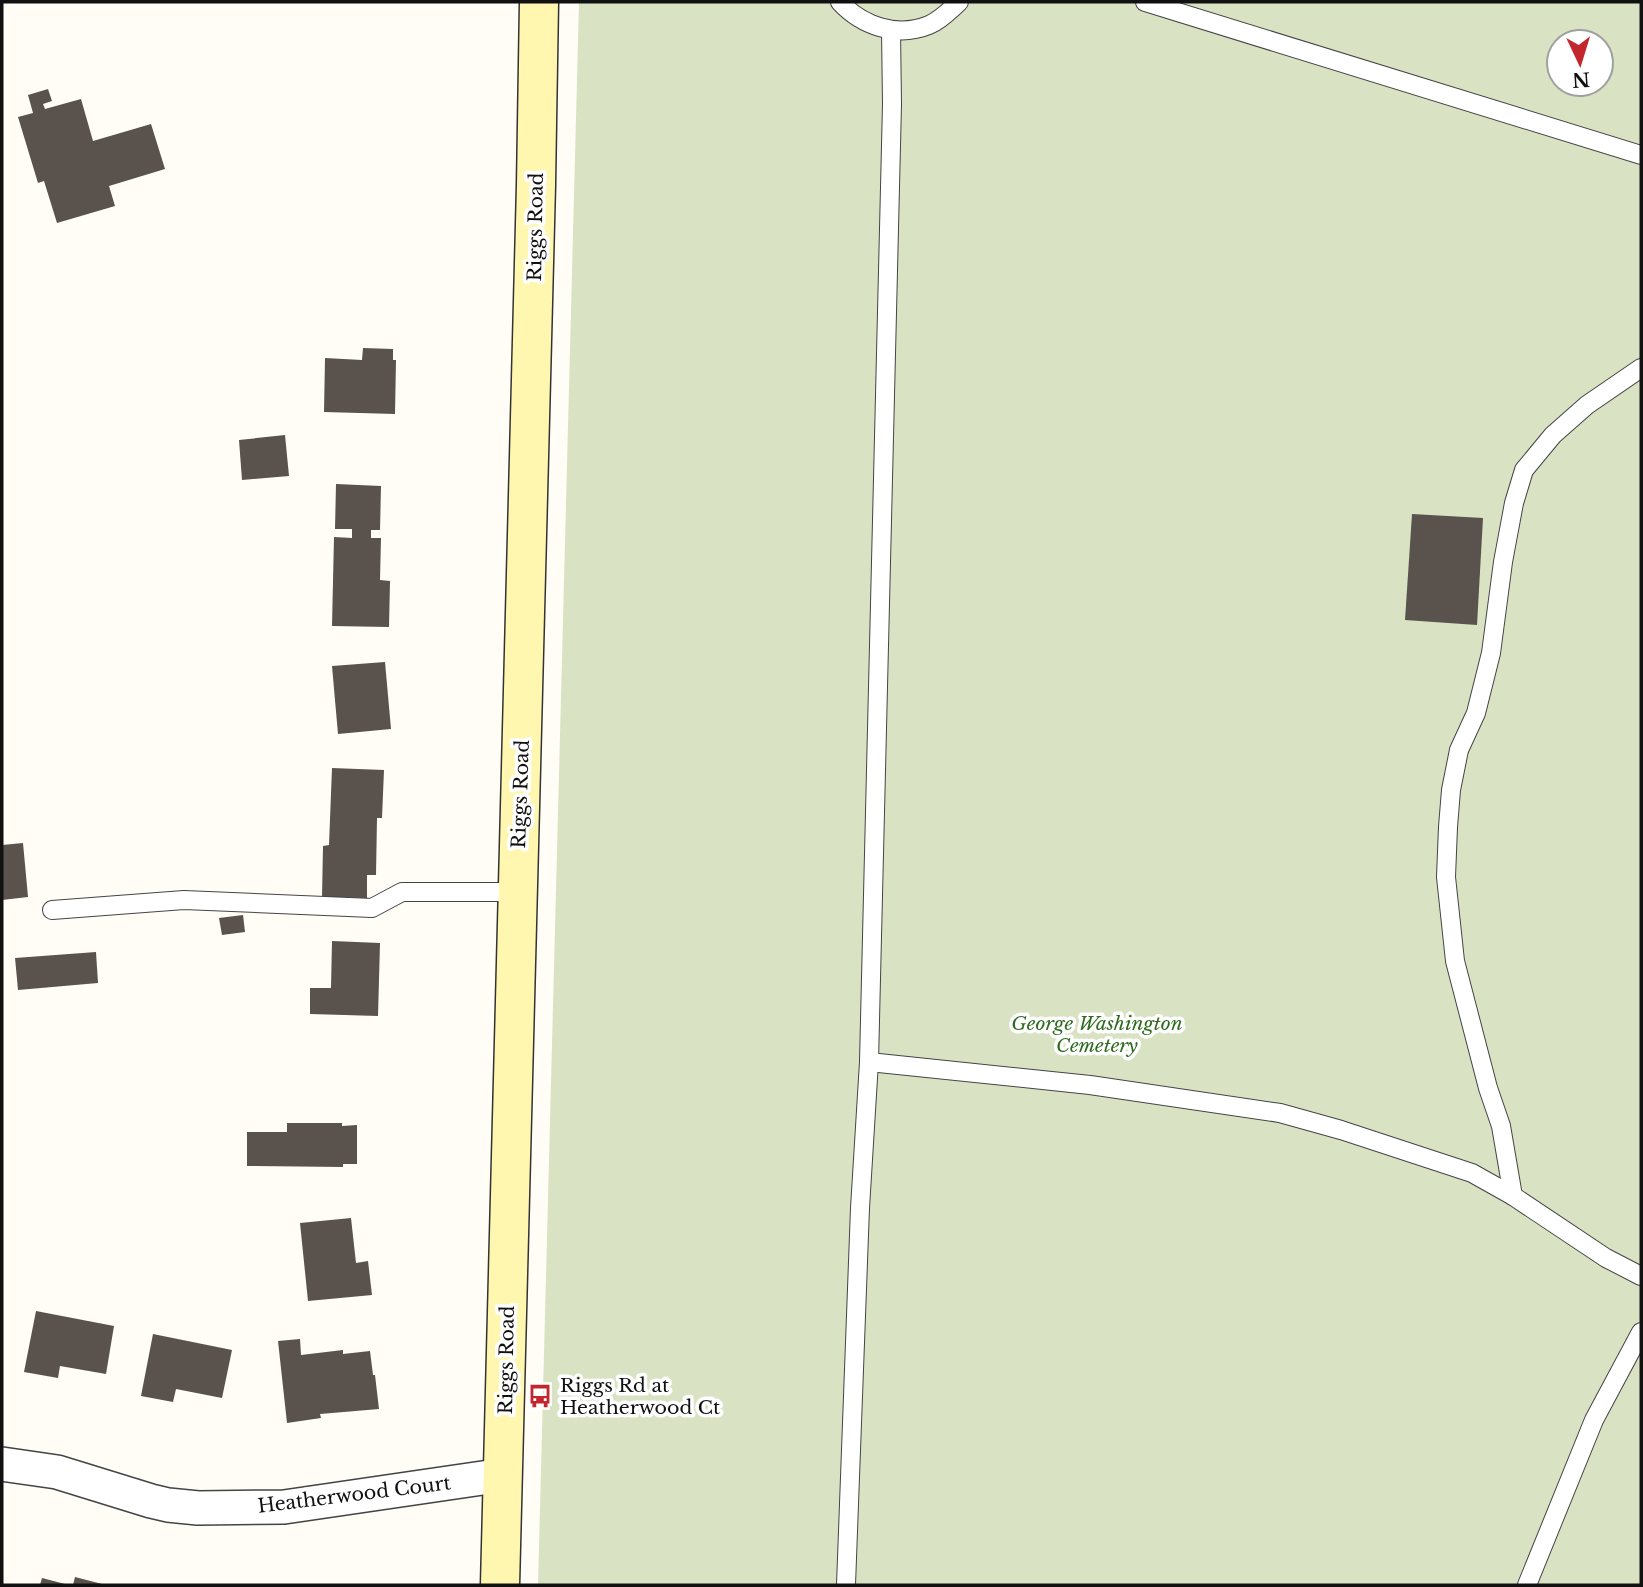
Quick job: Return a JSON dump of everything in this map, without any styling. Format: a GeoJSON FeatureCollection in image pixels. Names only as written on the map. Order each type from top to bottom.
{"type":"FeatureCollection","features":[{"type":"Feature","properties":{"kind":"main road","name":"Riggs Road"},"geometry":{"type":"LineString","coordinates":[[500,1585],[539,2]]}},
{"type":"Feature","properties":{"kind":"street","name":"Heatherwood Court"},"geometry":{"type":"LineString","coordinates":[[2,1464],[57,1472],[168,1506],[198,1508],[284,1507],[503,1475]]}},
{"type":"Feature","properties":{"kind":"lane"},"geometry":{"type":"LineString","coordinates":[[840,2],[855,17],[891,30],[910,30],[929,25],[959,2]]}},
{"type":"Feature","properties":{"kind":"lane"},"geometry":{"type":"LineString","coordinates":[[1145,2],[1641,155]]}},
{"type":"Feature","properties":{"kind":"lane"},"geometry":{"type":"LineString","coordinates":[[846,1585],[860,1208],[869,1062],[892,104],[891,30]]}},
{"type":"Feature","properties":{"kind":"lane"},"geometry":{"type":"LineString","coordinates":[[1513,1196],[1501,1126],[1488,1088],[1455,961],[1447,877],[1451,790],[1459,750],[1476,713],[1491,653],[1503,562],[1524,470],[1553,435],[1587,405],[1641,368]]}},
{"type":"Feature","properties":{"kind":"lane"},"geometry":{"type":"LineString","coordinates":[[52,910],[184,900],[372,908],[402,891],[517,892]]}},
{"type":"Feature","properties":{"kind":"lane"},"geometry":{"type":"LineString","coordinates":[[869,1062],[1090,1085],[1280,1113],[1342,1130],[1472,1173],[1513,1196],[1606,1258],[1641,1276]]}},
{"type":"Feature","properties":{"kind":"lane"},"geometry":{"type":"LineString","coordinates":[[1527,1585],[1594,1420],[1641,1332]]}},
{"type":"Feature","properties":{"kind":"green space","name":"George Washington Cemetery"},"geometry":{"type":"Polygon","coordinates":[[[579,2],[1641,2],[1641,1585],[538,1585],[579,2]]]}},
{"type":"Feature","properties":{"kind":"building"},"geometry":{"type":"Polygon","coordinates":[[[48,89],[52,101],[43,104],[45,109],[81,99],[93,141],[151,124],[165,169],[109,186],[115,206],[57,223],[44,181],[38,183],[18,117],[33,113],[28,95],[48,89]]]}},
{"type":"Feature","properties":{"kind":"building"},"geometry":{"type":"Polygon","coordinates":[[[363,348],[393,349],[393,360],[396,360],[395,414],[324,412],[325,358],[362,360],[363,348]]]}},
{"type":"Feature","properties":{"kind":"building"},"geometry":{"type":"Polygon","coordinates":[[[285,435],[289,476],[242,480],[239,440],[285,435]]]}},
{"type":"Feature","properties":{"kind":"building"},"geometry":{"type":"Polygon","coordinates":[[[336,484],[381,486],[380,530],[371,530],[371,538],[381,538],[380,580],[390,581],[389,627],[332,626],[334,537],[352,538],[352,529],[335,529],[336,484]]]}},
{"type":"Feature","properties":{"kind":"building"},"geometry":{"type":"Polygon","coordinates":[[[1412,514],[1483,518],[1477,625],[1405,620],[1412,514]]]}},
{"type":"Feature","properties":{"kind":"building"},"geometry":{"type":"Polygon","coordinates":[[[385,662],[391,729],[338,734],[332,666],[385,662]]]}},
{"type":"Feature","properties":{"kind":"building"},"geometry":{"type":"Polygon","coordinates":[[[332,768],[384,770],[382,818],[377,818],[376,875],[367,875],[367,898],[322,897],[323,846],[329,845],[332,768]]]}},
{"type":"Feature","properties":{"kind":"building"},"geometry":{"type":"Polygon","coordinates":[[[23,843],[28,897],[2,900],[2,845],[23,843]]]}},
{"type":"Feature","properties":{"kind":"building"},"geometry":{"type":"Polygon","coordinates":[[[243,915],[245,932],[222,935],[219,918],[243,915]]]}},
{"type":"Feature","properties":{"kind":"building"},"geometry":{"type":"Polygon","coordinates":[[[332,941],[380,943],[378,1016],[310,1014],[310,988],[331,988],[332,941]]]}},
{"type":"Feature","properties":{"kind":"building"},"geometry":{"type":"Polygon","coordinates":[[[96,952],[98,983],[18,990],[15,958],[96,952]]]}},
{"type":"Feature","properties":{"kind":"building"},"geometry":{"type":"Polygon","coordinates":[[[287,1123],[357,1125],[357,1164],[343,1164],[343,1167],[247,1166],[247,1132],[287,1132],[287,1123]]]}},
{"type":"Feature","properties":{"kind":"building"},"geometry":{"type":"Polygon","coordinates":[[[351,1218],[356,1263],[368,1261],[372,1295],[308,1301],[300,1223],[351,1218]]]}},
{"type":"Feature","properties":{"kind":"building"},"geometry":{"type":"Polygon","coordinates":[[[36,1311],[114,1326],[106,1374],[60,1366],[58,1378],[24,1372],[36,1311]]]}},
{"type":"Feature","properties":{"kind":"building"},"geometry":{"type":"Polygon","coordinates":[[[153,1334],[232,1350],[222,1398],[176,1389],[173,1402],[141,1396],[153,1334]]]}},
{"type":"Feature","properties":{"kind":"building"},"geometry":{"type":"Polygon","coordinates":[[[300,1339],[301,1355],[343,1350],[343,1354],[370,1351],[379,1409],[320,1414],[321,1418],[287,1423],[278,1341],[300,1339]]]}},
{"type":"Feature","properties":{"kind":"building"},"geometry":{"type":"Polygon","coordinates":[[[75,1577],[102,1584],[102,1585],[73,1585],[75,1577]]]}},
{"type":"Feature","properties":{"kind":"building"},"geometry":{"type":"Polygon","coordinates":[[[42,1578],[65,1584],[65,1585],[40,1585],[42,1578]]]}},
{"type":"Feature","properties":{"kind":"place","name":"Riggs Rd at Heatherwood Ct"},"geometry":{"type":"Point","coordinates":[540,1396]}}]}
